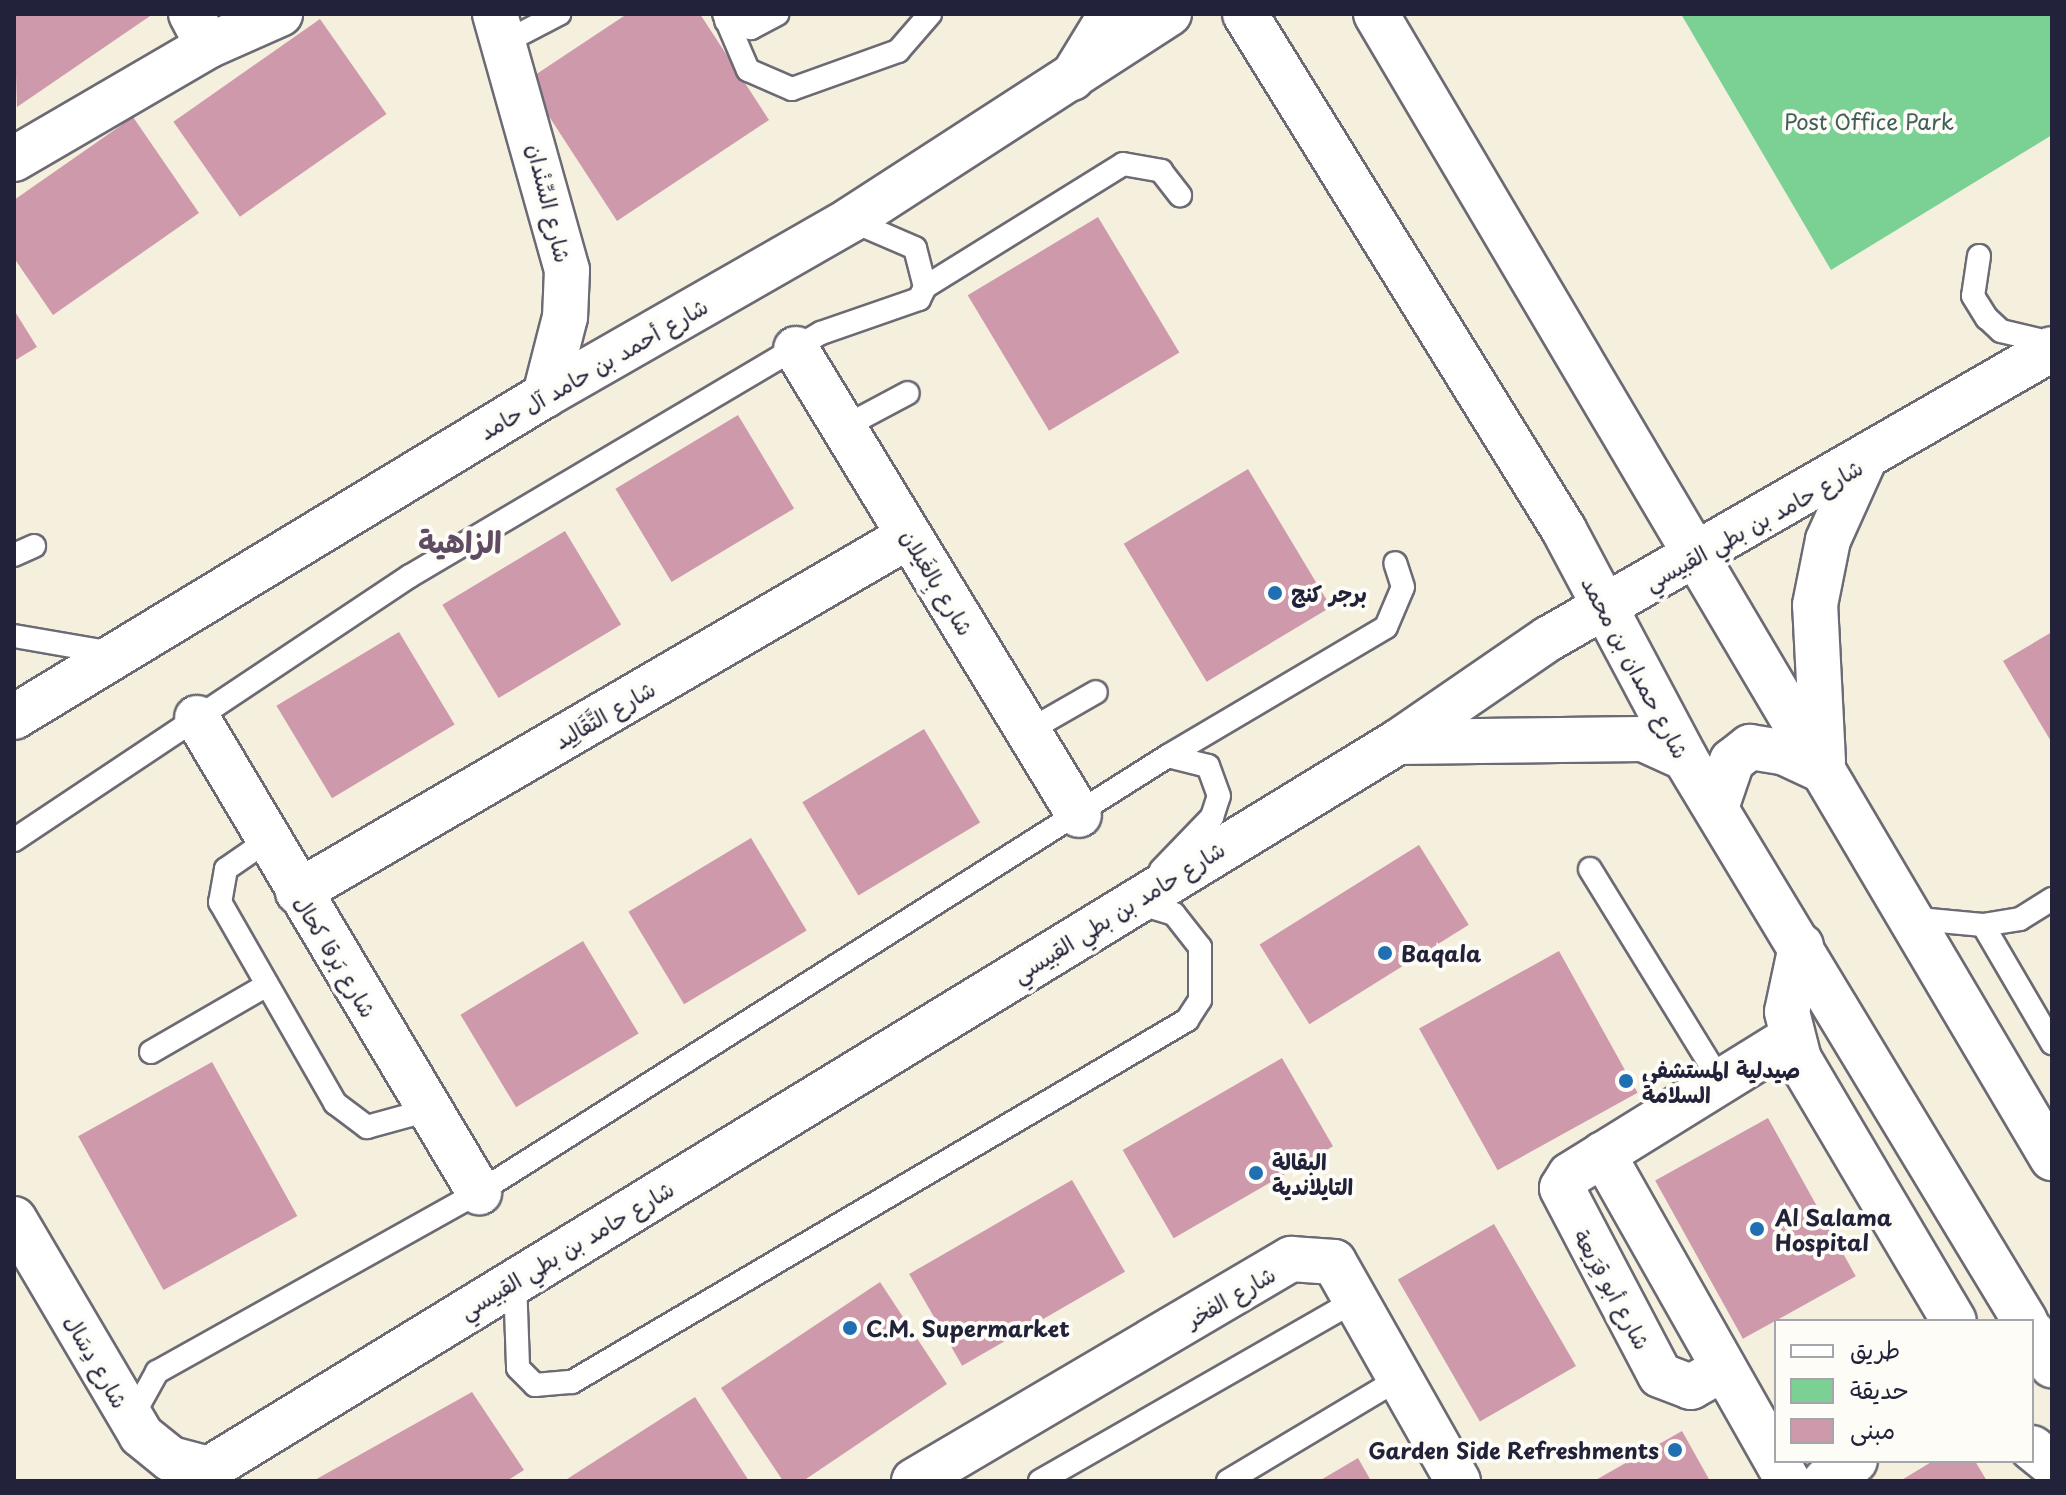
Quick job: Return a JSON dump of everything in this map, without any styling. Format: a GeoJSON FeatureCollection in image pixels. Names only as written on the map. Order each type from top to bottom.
{"type":"FeatureCollection","features":[{"type":"Feature","properties":{"kind":"main road"},"geometry":{"type":"LineString","coordinates":[[14,159],[200,30],[280,14]]}},
{"type":"Feature","properties":{"kind":"main road"},"geometry":{"type":"LineString","coordinates":[[1072,78],[1111,14]]}},
{"type":"Feature","properties":{"kind":"main road","name":"شارع أحمد بن حامد آل حامد"},"geometry":{"type":"LineString","coordinates":[[14,717],[113,653],[545,395],[850,220],[1169,14]]}},
{"type":"Feature","properties":{"kind":"main road","name":"شارع حمدان بن محمد"},"geometry":{"type":"LineString","coordinates":[[1245,14],[1555,517],[1685,758],[2024,1319]]}},
{"type":"Feature","properties":{"kind":"main road"},"geometry":{"type":"LineString","coordinates":[[1376,14],[1824,771],[1907,918],[2052,1158]]}},
{"type":"Feature","properties":{"kind":"main road","name":"شارع السِّنْدان"},"geometry":{"type":"LineString","coordinates":[[501,28],[532,130],[567,270],[565,317],[545,395]]}},
{"type":"Feature","properties":{"kind":"main road","name":"شارع بِالغَيلان"},"geometry":{"type":"LineString","coordinates":[[796,349],[1079,815]]}},
{"type":"Feature","properties":{"kind":"main road","name":"شارع حامد بن بطي القبيسي"},"geometry":{"type":"LineString","coordinates":[[198,1475],[1129,902],[1398,742],[1603,607],[1863,462],[2052,349]]}},
{"type":"Feature","properties":{"kind":"main road"},"geometry":{"type":"LineString","coordinates":[[1824,771],[1815,605],[1828,540],[1863,462]]}},
{"type":"Feature","properties":{"kind":"main road","name":"شارع التَّقَالِيد"},"geometry":{"type":"LineString","coordinates":[[298,892],[909,536]]}},
{"type":"Feature","properties":{"kind":"main road","name":"شارع بَرقا كحال"},"geometry":{"type":"LineString","coordinates":[[197,718],[479,1192]]}},
{"type":"Feature","properties":{"kind":"main road"},"geometry":{"type":"LineString","coordinates":[[1398,742],[1643,739],[1685,758]]}},
{"type":"Feature","properties":{"kind":"main road"},"geometry":{"type":"LineString","coordinates":[[1716,808],[1732,761],[1750,747],[1783,752],[1824,771]]}},
{"type":"Feature","properties":{"kind":"main road"},"geometry":{"type":"LineString","coordinates":[[1801,946],[1791,980],[1791,1038],[1953,1319]]}},
{"type":"Feature","properties":{"kind":"main road","name":"شارع أبو قِرَيعة"},"geometry":{"type":"LineString","coordinates":[[1723,1369],[1682,1387],[1667,1381],[1653,1362],[1563,1200],[1565,1181],[1603,1154],[1791,1038]]}},
{"type":"Feature","properties":{"kind":"main road"},"geometry":{"type":"LineString","coordinates":[[1603,1154],[1723,1369],[1763,1412],[1774,1442]]}},
{"type":"Feature","properties":{"kind":"main road","name":"شارع دِسَال"},"geometry":{"type":"LineString","coordinates":[[14,1219],[131,1419],[155,1449],[198,1475]]}},
{"type":"Feature","properties":{"kind":"main road","name":"شارع الفخر"},"geometry":{"type":"LineString","coordinates":[[914,1481],[1291,1259],[1334,1262],[1458,1481]]}},
{"type":"Feature","properties":{"kind":"main road"},"geometry":{"type":"LineString","coordinates":[[2034,1335],[2052,1365]]}},
{"type":"Feature","properties":{"kind":"main road"},"geometry":{"type":"LineString","coordinates":[[2034,1450],[2052,1464]]}},
{"type":"Feature","properties":{"kind":"main road"},"geometry":{"type":"LineString","coordinates":[[1825,1481],[1852,1463]]}},
{"type":"Feature","properties":{"kind":"lane"},"geometry":{"type":"LineString","coordinates":[[501,28],[559,14]]}},
{"type":"Feature","properties":{"kind":"lane"},"geometry":{"type":"LineString","coordinates":[[725,17],[751,28],[777,14]]}},
{"type":"Feature","properties":{"kind":"lane"},"geometry":{"type":"LineString","coordinates":[[725,17],[748,70],[792,89],[879,61],[915,37],[930,14]]}},
{"type":"Feature","properties":{"kind":"lane"},"geometry":{"type":"LineString","coordinates":[[14,840],[410,576],[853,317],[900,309],[925,287],[1123,164],[1161,171],[1180,195]]}},
{"type":"Feature","properties":{"kind":"lane"},"geometry":{"type":"LineString","coordinates":[[850,220],[915,248],[925,287]]}},
{"type":"Feature","properties":{"kind":"lane"},"geometry":{"type":"LineString","coordinates":[[1979,256],[1973,296],[1987,318],[2001,331],[2052,343]]}},
{"type":"Feature","properties":{"kind":"lane"},"geometry":{"type":"LineString","coordinates":[[844,427],[908,393]]}},
{"type":"Feature","properties":{"kind":"lane"},"geometry":{"type":"LineString","coordinates":[[131,1419],[157,1372],[479,1192],[1168,756],[1386,627],[1403,587],[1395,563]]}},
{"type":"Feature","properties":{"kind":"lane"},"geometry":{"type":"LineString","coordinates":[[14,636],[113,653]]}},
{"type":"Feature","properties":{"kind":"lane"},"geometry":{"type":"LineString","coordinates":[[1028,731],[1096,692]]}},
{"type":"Feature","properties":{"kind":"lane"},"geometry":{"type":"LineString","coordinates":[[515,1279],[518,1368],[535,1385],[572,1382],[1187,1020],[1200,1000],[1200,947],[1174,914],[1129,902],[1212,817],[1219,796],[1208,766],[1168,756]]}},
{"type":"Feature","properties":{"kind":"lane"},"geometry":{"type":"LineString","coordinates":[[268,840],[234,860],[219,890],[267,985],[346,1117],[378,1128],[429,1110]]}},
{"type":"Feature","properties":{"kind":"lane"},"geometry":{"type":"LineString","coordinates":[[1590,869],[1721,1082]]}},
{"type":"Feature","properties":{"kind":"lane"},"geometry":{"type":"LineString","coordinates":[[1907,918],[1983,925],[2020,919],[2052,899]]}},
{"type":"Feature","properties":{"kind":"lane"},"geometry":{"type":"LineString","coordinates":[[1983,925],[2052,1043]]}},
{"type":"Feature","properties":{"kind":"lane"},"geometry":{"type":"LineString","coordinates":[[151,1052],[267,985]]}},
{"type":"Feature","properties":{"kind":"lane"},"geometry":{"type":"LineString","coordinates":[[1040,1481],[1354,1301]]}},
{"type":"Feature","properties":{"kind":"lane"},"geometry":{"type":"LineString","coordinates":[[93,1354],[117,1367],[157,1372]]}},
{"type":"Feature","properties":{"kind":"lane"},"geometry":{"type":"LineString","coordinates":[[1228,1481],[1400,1378]]}},
{"type":"Feature","properties":{"kind":"green space","name":"Post Office Park"},"geometry":{"type":"Polygon","coordinates":[[[1681,14],[2052,14],[2052,135],[1831,270],[1681,14]]]}},
{"type":"Feature","properties":{"kind":"building"},"geometry":{"type":"Polygon","coordinates":[[[14,14],[153,14],[17,107],[14,14]]]}},
{"type":"Feature","properties":{"kind":"building"},"geometry":{"type":"Polygon","coordinates":[[[627,14],[700,14],[769,120],[617,221],[526,81],[627,14]]]}},
{"type":"Feature","properties":{"kind":"building"},"geometry":{"type":"Polygon","coordinates":[[[320,19],[387,114],[240,217],[173,122],[320,19]]]}},
{"type":"Feature","properties":{"kind":"building"},"geometry":{"type":"Polygon","coordinates":[[[133,117],[199,213],[53,315],[14,258],[14,200],[133,117]]]}},
{"type":"Feature","properties":{"kind":"building"},"geometry":{"type":"Polygon","coordinates":[[[1098,217],[1179,352],[1049,431],[968,295],[1098,217]]]}},
{"type":"Feature","properties":{"kind":"building"},"geometry":{"type":"Polygon","coordinates":[[[14,310],[37,347],[14,361],[14,310]]]}},
{"type":"Feature","properties":{"kind":"building"},"geometry":{"type":"Polygon","coordinates":[[[738,415],[794,508],[672,582],[615,489],[738,415]]]}},
{"type":"Feature","properties":{"kind":"building"},"geometry":{"type":"Polygon","coordinates":[[[1248,469],[1331,607],[1207,682],[1124,544],[1248,469]]]}},
{"type":"Feature","properties":{"kind":"building"},"geometry":{"type":"Polygon","coordinates":[[[565,531],[621,624],[499,698],[442,605],[565,531]]]}},
{"type":"Feature","properties":{"kind":"building"},"geometry":{"type":"Polygon","coordinates":[[[399,632],[455,725],[332,798],[276,706],[399,632]]]}},
{"type":"Feature","properties":{"kind":"building"},"geometry":{"type":"Polygon","coordinates":[[[2052,632],[2052,743],[2003,661],[2052,632]]]}},
{"type":"Feature","properties":{"kind":"building"},"geometry":{"type":"Polygon","coordinates":[[[924,729],[980,822],[858,896],[802,802],[924,729]]]}},
{"type":"Feature","properties":{"kind":"building"},"geometry":{"type":"Polygon","coordinates":[[[751,838],[807,931],[684,1004],[628,912],[751,838]]]}},
{"type":"Feature","properties":{"kind":"building"},"geometry":{"type":"Polygon","coordinates":[[[1419,845],[1469,925],[1309,1024],[1260,945],[1419,845]]]}},
{"type":"Feature","properties":{"kind":"building"},"geometry":{"type":"Polygon","coordinates":[[[583,941],[639,1034],[516,1107],[460,1015],[583,941]]]}},
{"type":"Feature","properties":{"kind":"building"},"geometry":{"type":"Polygon","coordinates":[[[1559,951],[1638,1093],[1498,1170],[1419,1029],[1559,951]]]}},
{"type":"Feature","properties":{"kind":"building"},"geometry":{"type":"Polygon","coordinates":[[[1282,1058],[1333,1146],[1174,1238],[1123,1150],[1282,1058]]]}},
{"type":"Feature","properties":{"kind":"building"},"geometry":{"type":"Polygon","coordinates":[[[212,1062],[297,1216],[164,1290],[78,1136],[212,1062]]]}},
{"type":"Feature","properties":{"kind":"building","name":"Al Salama Hospital"},"geometry":{"type":"Polygon","coordinates":[[[1768,1118],[1856,1276],[1743,1339],[1655,1181],[1768,1118]]]}},
{"type":"Feature","properties":{"kind":"building"},"geometry":{"type":"Polygon","coordinates":[[[1072,1180],[1125,1272],[962,1366],[909,1274],[1072,1180]]]}},
{"type":"Feature","properties":{"kind":"building"},"geometry":{"type":"Polygon","coordinates":[[[1494,1224],[1576,1366],[1480,1422],[1398,1280],[1494,1224]]]}},
{"type":"Feature","properties":{"kind":"building"},"geometry":{"type":"Polygon","coordinates":[[[880,1282],[947,1384],[803,1481],[783,1481],[721,1388],[880,1282]]]}},
{"type":"Feature","properties":{"kind":"building"},"geometry":{"type":"Polygon","coordinates":[[[472,1392],[524,1470],[507,1481],[313,1481],[472,1392]]]}},
{"type":"Feature","properties":{"kind":"building"},"geometry":{"type":"Polygon","coordinates":[[[695,1397],[749,1481],[564,1481],[695,1397]]]}},
{"type":"Feature","properties":{"kind":"building"},"geometry":{"type":"Polygon","coordinates":[[[1682,1431],[1710,1481],[1594,1481],[1682,1431]]]}},
{"type":"Feature","properties":{"kind":"building"},"geometry":{"type":"Polygon","coordinates":[[[1358,1458],[1371,1481],[1319,1481],[1358,1458]]]}},
{"type":"Feature","properties":{"kind":"building"},"geometry":{"type":"Polygon","coordinates":[[[1930,1463],[1976,1463],[1987,1481],[1900,1481],[1930,1463]]]}},
{"type":"Feature","properties":{"kind":"place","name":"برجر كنج"},"geometry":{"type":"Point","coordinates":[1275,593]}},
{"type":"Feature","properties":{"kind":"place","name":"Baqala"},"geometry":{"type":"Point","coordinates":[1385,953]}},
{"type":"Feature","properties":{"kind":"place","name":"صيدلية المستشفى السلامة"},"geometry":{"type":"Point","coordinates":[1626,1081]}},
{"type":"Feature","properties":{"kind":"place","name":"البقالة التايلاندية"},"geometry":{"type":"Point","coordinates":[1256,1173]}},
{"type":"Feature","properties":{"kind":"place","name":"Al Salama Hospital"},"geometry":{"type":"Point","coordinates":[1757,1229]}},
{"type":"Feature","properties":{"kind":"place","name":"C.M. Supermarket"},"geometry":{"type":"Point","coordinates":[850,1328]}},
{"type":"Feature","properties":{"kind":"place","name":"Garden Side Refreshments"},"geometry":{"type":"Point","coordinates":[1675,1450]}},
{"type":"Feature","properties":{"kind":"district","name":"الزاهية"},"geometry":{"type":"Point","coordinates":[460,541]}}]}
